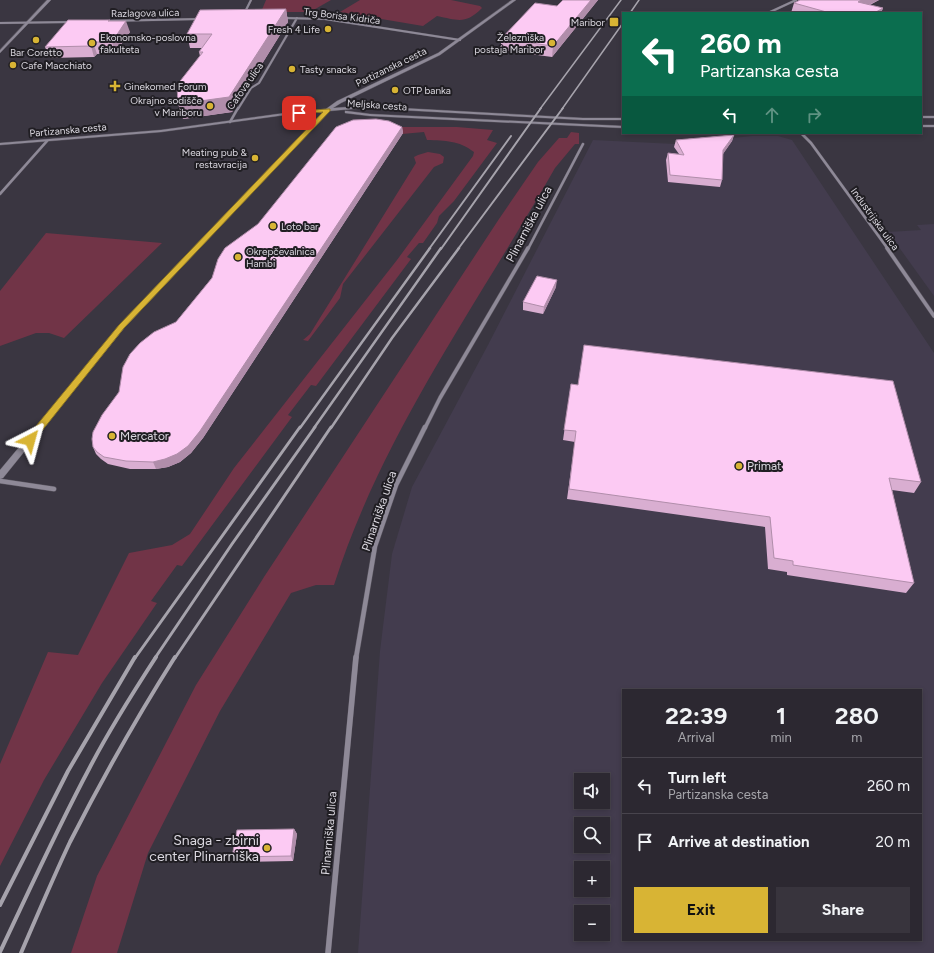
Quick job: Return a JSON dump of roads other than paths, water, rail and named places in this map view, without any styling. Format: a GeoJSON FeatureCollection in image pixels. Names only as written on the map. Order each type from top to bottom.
{"type":"FeatureCollection","features":[{"type":"Feature","properties":{"kind":"street"},"geometry":{"type":"LineString","coordinates":[[0,52],[49,0]]}},
{"type":"Feature","properties":{"kind":"street"},"geometry":{"type":"LineString","coordinates":[[242,18],[251,0]]}},
{"type":"Feature","properties":{"kind":"street","name":"Partizanska cesta"},"geometry":{"type":"LineString","coordinates":[[0,144],[161,131],[285,114],[328,110],[339,102],[439,54],[514,0]]}},
{"type":"Feature","properties":{"kind":"street"},"geometry":{"type":"LineString","coordinates":[[770,12],[796,0]]}},
{"type":"Feature","properties":{"kind":"street","name":"Trg Borisa Kidriča"},"geometry":{"type":"LineString","coordinates":[[281,18],[325,19],[460,40]]}},
{"type":"Feature","properties":{"kind":"street","name":"Cafova ulica"},"geometry":{"type":"LineString","coordinates":[[230,122],[251,88],[256,84],[297,18]]}},
{"type":"Feature","properties":{"kind":"street","name":"Razlagova ulica"},"geometry":{"type":"LineString","coordinates":[[99,21],[200,19]]}},
{"type":"Feature","properties":{"kind":"street"},"geometry":{"type":"LineString","coordinates":[[0,23],[75,22]]}},
{"type":"Feature","properties":{"kind":"street","name":"Meljska cesta"},"geometry":{"type":"LineString","coordinates":[[328,110],[379,107],[500,115],[622,119]]}},
{"type":"Feature","properties":{"kind":"street"},"geometry":{"type":"LineString","coordinates":[[0,476],[122,327],[328,110]]}},
{"type":"Feature","properties":{"kind":"street","name":"Meljska cesta"},"geometry":{"type":"LineString","coordinates":[[328,110],[370,115],[622,127]]}},
{"type":"Feature","properties":{"kind":"street"},"geometry":{"type":"LineString","coordinates":[[922,117],[934,117]]}},
{"type":"Feature","properties":{"kind":"street"},"geometry":{"type":"LineString","coordinates":[[922,126],[934,126]]}},
{"type":"Feature","properties":{"kind":"street","name":"Industrijska ulica"},"geometry":{"type":"LineString","coordinates":[[802,134],[811,143],[868,220],[934,316]]}},
{"type":"Feature","properties":{"kind":"street"},"geometry":{"type":"LineString","coordinates":[[0,194],[47,141]]}},
{"type":"Feature","properties":{"kind":"street","name":"Plinarniška ulica"},"geometry":{"type":"LineString","coordinates":[[328,953],[357,650],[376,546],[396,485],[440,398],[518,267],[583,144]]}},
{"type":"Feature","properties":{"kind":"street"},"geometry":{"type":"LineString","coordinates":[[0,481],[54,489]]}},
{"type":"Feature","properties":{"kind":"railway"},"geometry":{"type":"LineString","coordinates":[[540,109],[621,0]]}},
{"type":"Feature","properties":{"kind":"railway"},"geometry":{"type":"LineString","coordinates":[[631,12],[639,0]]}},
{"type":"Feature","properties":{"kind":"railway"},"geometry":{"type":"LineString","coordinates":[[562,109],[622,24]]}},
{"type":"Feature","properties":{"kind":"railway"},"geometry":{"type":"LineString","coordinates":[[441,249],[541,108]]}},
{"type":"Feature","properties":{"kind":"railway"},"geometry":{"type":"LineString","coordinates":[[458,249],[563,108]]}},
{"type":"Feature","properties":{"kind":"railway"},"geometry":{"type":"LineString","coordinates":[[429,249],[511,136]]}},
{"type":"Feature","properties":{"kind":"railway"},"geometry":{"type":"LineString","coordinates":[[300,428],[430,248]]}},
{"type":"Feature","properties":{"kind":"railway"},"geometry":{"type":"LineString","coordinates":[[314,428],[441,248]]}},
{"type":"Feature","properties":{"kind":"railway"},"geometry":{"type":"LineString","coordinates":[[331,428],[392,338],[459,248]]}},
{"type":"Feature","properties":{"kind":"railway"},"geometry":{"type":"LineString","coordinates":[[135,658],[300,427]]}},
{"type":"Feature","properties":{"kind":"railway"},"geometry":{"type":"LineString","coordinates":[[155,658],[232,544],[315,427]]}},
{"type":"Feature","properties":{"kind":"railway"},"geometry":{"type":"LineString","coordinates":[[175,658],[331,427]]}},
{"type":"Feature","properties":{"kind":"railway"},"geometry":{"type":"LineString","coordinates":[[0,905],[68,771],[135,657]]}},
{"type":"Feature","properties":{"kind":"railway"},"geometry":{"type":"LineString","coordinates":[[0,952],[54,837],[77,792],[121,712],[156,657]]}},
{"type":"Feature","properties":{"kind":"railway"},"geometry":{"type":"LineString","coordinates":[[21,953],[57,869],[82,818],[134,725],[175,657]]}},
{"type":"Feature","properties":{"kind":"place","name":"Maribor"},"geometry":{"type":"Point","coordinates":[614,22]}},
{"type":"Feature","properties":{"kind":"place","name":"Fresh 4 Life"},"geometry":{"type":"Point","coordinates":[328,29]}},
{"type":"Feature","properties":{"kind":"place","name":"Bar Coretto"},"geometry":{"type":"Point","coordinates":[36,40]}},
{"type":"Feature","properties":{"kind":"place","name":"Ekonomsko-poslovna fakulteta"},"geometry":{"type":"Point","coordinates":[92,43]}},
{"type":"Feature","properties":{"kind":"place","name":"Železniška postaja Maribor"},"geometry":{"type":"Point","coordinates":[552,43]}},
{"type":"Feature","properties":{"kind":"place","name":"Cafe Macchiato"},"geometry":{"type":"Point","coordinates":[13,65]}},
{"type":"Feature","properties":{"kind":"place","name":"Tasty snacks"},"geometry":{"type":"Point","coordinates":[292,69]}},
{"type":"Feature","properties":{"kind":"place","name":"Ginekomed Forum"},"geometry":{"type":"Point","coordinates":[115,86]}},
{"type":"Feature","properties":{"kind":"place","name":"OTP banka"},"geometry":{"type":"Point","coordinates":[395,90]}},
{"type":"Feature","properties":{"kind":"place","name":"Okrajno sodišče v Mariboru"},"geometry":{"type":"Point","coordinates":[210,106]}},
{"type":"Feature","properties":{"kind":"place","name":"Meating pub & restavracija"},"geometry":{"type":"Point","coordinates":[255,158]}},
{"type":"Feature","properties":{"kind":"place","name":"Loto bar"},"geometry":{"type":"Point","coordinates":[273,226]}},
{"type":"Feature","properties":{"kind":"place","name":"Okrepčevalnica Hambi"},"geometry":{"type":"Point","coordinates":[238,257]}},
{"type":"Feature","properties":{"kind":"place","name":"Mercator"},"geometry":{"type":"Point","coordinates":[112,436]}},
{"type":"Feature","properties":{"kind":"place","name":"Primat"},"geometry":{"type":"Point","coordinates":[739,466]}},
{"type":"Feature","properties":{"kind":"place","name":"Snaga - zbirni center Plinarniška"},"geometry":{"type":"Point","coordinates":[267,848]}}]}
